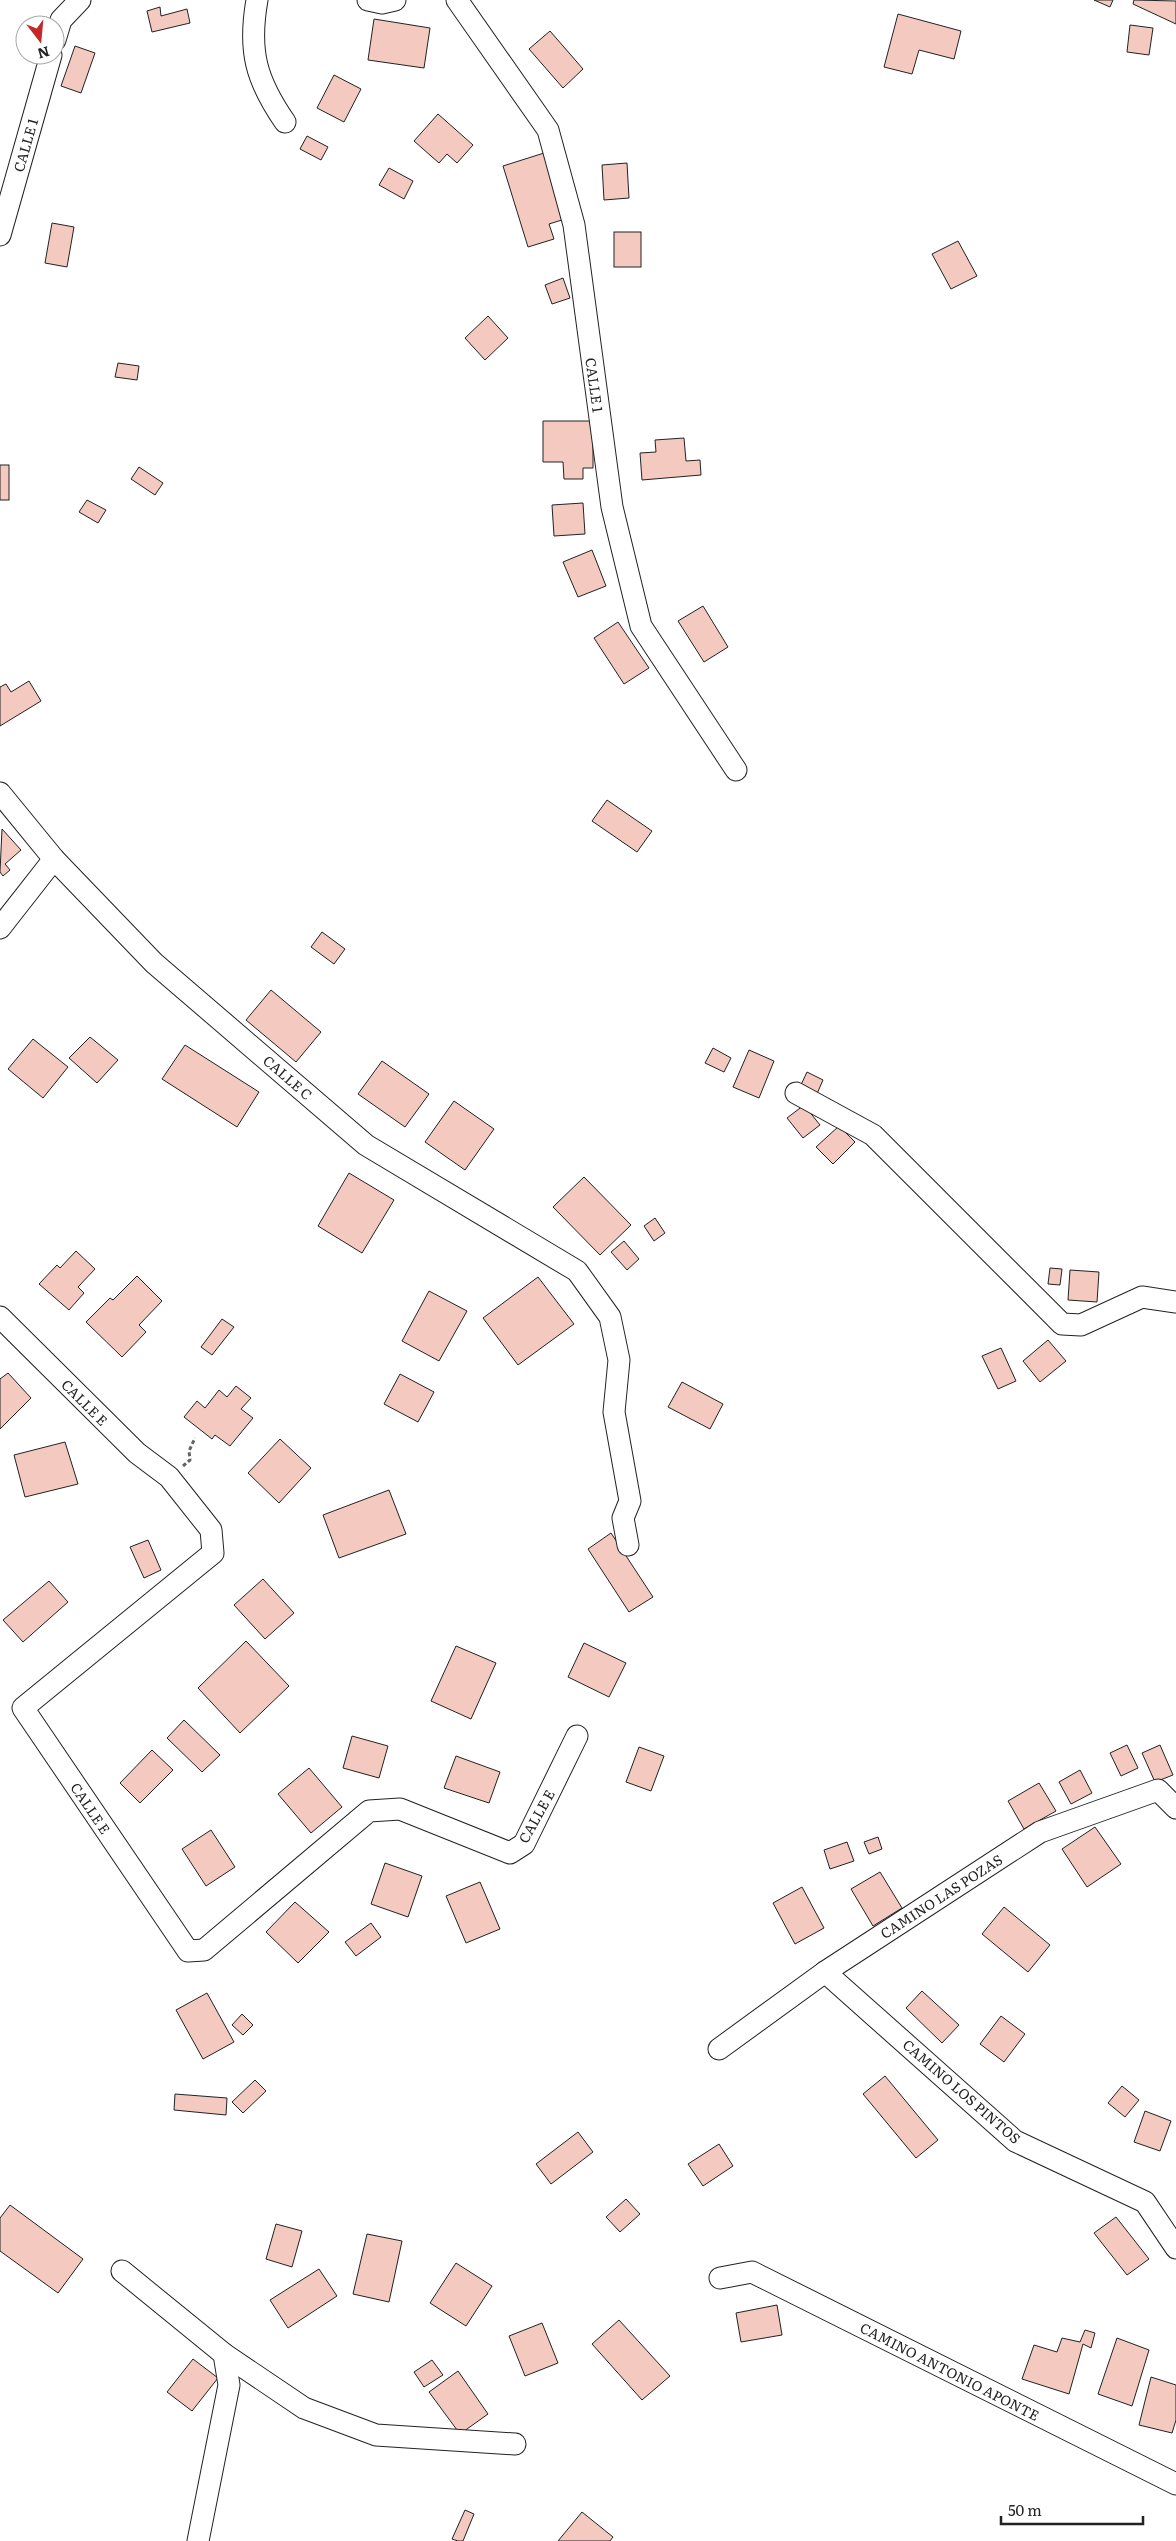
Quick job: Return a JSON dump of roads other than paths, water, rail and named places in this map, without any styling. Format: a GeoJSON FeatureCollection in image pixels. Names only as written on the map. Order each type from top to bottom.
{"type":"FeatureCollection","features":[{"type":"Feature","properties":{"kind":"street"},"geometry":{"type":"LineString","coordinates":[[65,16],[80,0]]}},
{"type":"Feature","properties":{"kind":"street"},"geometry":{"type":"LineString","coordinates":[[257,0],[252,40],[259,77],[285,122]]}},
{"type":"Feature","properties":{"kind":"street"},"geometry":{"type":"LineString","coordinates":[[368,0],[382,3],[394,0]]}},
{"type":"Feature","properties":{"kind":"street","name":"CALLE 1"},"geometry":{"type":"LineString","coordinates":[[456,0],[548,130],[574,224],[612,507],[641,626],[736,770]]}},
{"type":"Feature","properties":{"kind":"street","name":"CALLE 1"},"geometry":{"type":"LineString","coordinates":[[0,235],[48,65]]}},
{"type":"Feature","properties":{"kind":"street","name":"CALLE C"},"geometry":{"type":"LineString","coordinates":[[0,793],[54,859],[154,963],[366,1145],[577,1271],[610,1317],[619,1360],[614,1412],[630,1501],[623,1518],[628,1545]]}},
{"type":"Feature","properties":{"kind":"street"},"geometry":{"type":"LineString","coordinates":[[0,928],[54,859]]}},
{"type":"Feature","properties":{"kind":"street"},"geometry":{"type":"LineString","coordinates":[[796,1093],[873,1135],[1062,1324],[1081,1325],[1142,1297],[1176,1302]]}},
{"type":"Feature","properties":{"kind":"street","name":"CALLE E"},"geometry":{"type":"LineString","coordinates":[[0,1317],[137,1453],[169,1477],[211,1530],[213,1553],[23,1708],[188,1951],[204,1950],[369,1810],[400,1809],[510,1853],[524,1844],[577,1736]]}},
{"type":"Feature","properties":{"kind":"street","name":"CAMINO LAS POZAS"},"geometry":{"type":"LineString","coordinates":[[719,2049],[825,1972],[1040,1832],[1158,1790],[1176,1808]]}},
{"type":"Feature","properties":{"kind":"street","name":"CAMINO LOS PINTOS"},"geometry":{"type":"LineString","coordinates":[[825,1972],[1015,2141],[1145,2202],[1176,2248]]}},
{"type":"Feature","properties":{"kind":"street"},"geometry":{"type":"LineString","coordinates":[[122,2271],[224,2354],[304,2408],[376,2435],[515,2444]]}},
{"type":"Feature","properties":{"kind":"street","name":"CAMINO ANTONIO APONTE"},"geometry":{"type":"LineString","coordinates":[[720,2278],[752,2272],[1176,2484]]}},
{"type":"Feature","properties":{"kind":"street"},"geometry":{"type":"LineString","coordinates":[[198,2541],[229,2385],[224,2354]]}}]}
